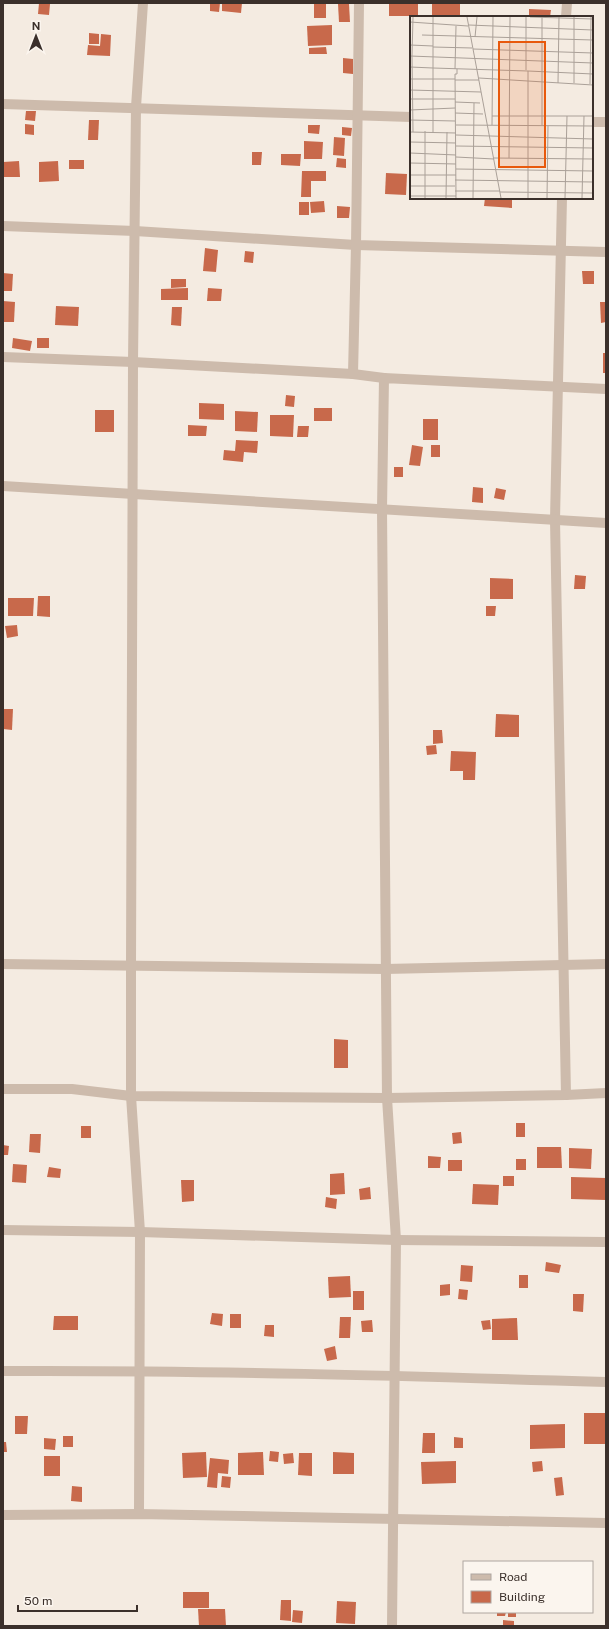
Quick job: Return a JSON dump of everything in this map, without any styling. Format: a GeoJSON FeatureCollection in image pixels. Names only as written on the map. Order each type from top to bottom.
{"type":"FeatureCollection","features":[{"type":"Feature","properties":{"kind":"street"},"geometry":{"type":"LineString","coordinates":[[139,1514],[140,1232],[131,1096],[131,964],[133,362],[136,107],[143,3]]}},
{"type":"Feature","properties":{"kind":"street"},"geometry":{"type":"LineString","coordinates":[[353,374],[359,3]]}},
{"type":"Feature","properties":{"kind":"street"},"geometry":{"type":"LineString","coordinates":[[566,16],[567,3]]}},
{"type":"Feature","properties":{"kind":"street"},"geometry":{"type":"LineString","coordinates":[[3,104],[136,107],[410,117]]}},
{"type":"Feature","properties":{"kind":"street"},"geometry":{"type":"LineString","coordinates":[[593,122],[606,122]]}},
{"type":"Feature","properties":{"kind":"street"},"geometry":{"type":"LineString","coordinates":[[562,199],[554,520],[566,1096]]}},
{"type":"Feature","properties":{"kind":"street"},"geometry":{"type":"LineString","coordinates":[[3,226],[135,231],[356,245],[606,252]]}},
{"type":"Feature","properties":{"kind":"street"},"geometry":{"type":"LineString","coordinates":[[3,357],[133,362],[353,374],[384,378],[606,389]]}},
{"type":"Feature","properties":{"kind":"street"},"geometry":{"type":"LineString","coordinates":[[384,378],[382,509],[385,969],[387,1098],[396,1240],[392,1626]]}},
{"type":"Feature","properties":{"kind":"street"},"geometry":{"type":"LineString","coordinates":[[3,486],[606,522]]}},
{"type":"Feature","properties":{"kind":"street"},"geometry":{"type":"LineString","coordinates":[[3,964],[131,964],[385,969],[606,964]]}},
{"type":"Feature","properties":{"kind":"street"},"geometry":{"type":"LineString","coordinates":[[3,1089],[72,1089],[131,1096],[387,1098],[566,1096],[606,1093]]}},
{"type":"Feature","properties":{"kind":"street"},"geometry":{"type":"LineString","coordinates":[[3,1230],[140,1232],[396,1240],[606,1242]]}},
{"type":"Feature","properties":{"kind":"street"},"geometry":{"type":"LineString","coordinates":[[3,1371],[139,1370],[394,1375],[606,1382]]}},
{"type":"Feature","properties":{"kind":"street"},"geometry":{"type":"LineString","coordinates":[[3,1515],[139,1514],[606,1523]]}},
{"type":"Feature","properties":{"kind":"building"},"geometry":{"type":"Polygon","coordinates":[[[39,3],[50,4],[49,15],[38,14],[39,3]]]}},
{"type":"Feature","properties":{"kind":"building"},"geometry":{"type":"Polygon","coordinates":[[[210,3],[220,3],[219,12],[210,11],[210,3]]]}},
{"type":"Feature","properties":{"kind":"building"},"geometry":{"type":"Polygon","coordinates":[[[222,3],[242,3],[241,13],[222,11],[222,3]]]}},
{"type":"Feature","properties":{"kind":"building"},"geometry":{"type":"Polygon","coordinates":[[[314,3],[326,3],[326,18],[314,18],[314,3]]]}},
{"type":"Feature","properties":{"kind":"building"},"geometry":{"type":"Polygon","coordinates":[[[389,3],[418,3],[418,16],[389,16],[389,3]]]}},
{"type":"Feature","properties":{"kind":"building"},"geometry":{"type":"Polygon","coordinates":[[[432,3],[460,3],[460,16],[432,16],[432,3]]]}},
{"type":"Feature","properties":{"kind":"building"},"geometry":{"type":"Polygon","coordinates":[[[338,4],[349,4],[350,22],[339,22],[338,4]]]}},
{"type":"Feature","properties":{"kind":"building"},"geometry":{"type":"Polygon","coordinates":[[[529,9],[551,10],[550,16],[529,16],[529,9]]]}},
{"type":"Feature","properties":{"kind":"building"},"geometry":{"type":"Polygon","coordinates":[[[332,25],[332,45],[308,46],[307,26],[332,25]]]}},
{"type":"Feature","properties":{"kind":"building"},"geometry":{"type":"Polygon","coordinates":[[[89,33],[99,34],[99,44],[89,44],[89,33]]]}},
{"type":"Feature","properties":{"kind":"building"},"geometry":{"type":"Polygon","coordinates":[[[101,34],[111,35],[110,56],[87,55],[88,45],[100,46],[101,34]]]}},
{"type":"Feature","properties":{"kind":"building"},"geometry":{"type":"Polygon","coordinates":[[[326,47],[327,54],[309,54],[309,48],[326,47]]]}},
{"type":"Feature","properties":{"kind":"building"},"geometry":{"type":"Polygon","coordinates":[[[343,58],[353,59],[353,74],[343,73],[343,58]]]}},
{"type":"Feature","properties":{"kind":"building"},"geometry":{"type":"Polygon","coordinates":[[[26,111],[36,111],[35,121],[25,120],[26,111]]]}},
{"type":"Feature","properties":{"kind":"building"},"geometry":{"type":"Polygon","coordinates":[[[89,120],[99,120],[98,140],[88,140],[89,120]]]}},
{"type":"Feature","properties":{"kind":"building"},"geometry":{"type":"Polygon","coordinates":[[[25,124],[34,125],[34,135],[25,134],[25,124]]]}},
{"type":"Feature","properties":{"kind":"building"},"geometry":{"type":"Polygon","coordinates":[[[308,125],[320,125],[319,134],[308,133],[308,125]]]}},
{"type":"Feature","properties":{"kind":"building"},"geometry":{"type":"Polygon","coordinates":[[[342,127],[352,128],[351,136],[342,135],[342,127]]]}},
{"type":"Feature","properties":{"kind":"building"},"geometry":{"type":"Polygon","coordinates":[[[334,137],[345,138],[344,156],[333,155],[334,137]]]}},
{"type":"Feature","properties":{"kind":"building"},"geometry":{"type":"Polygon","coordinates":[[[304,141],[323,142],[322,159],[304,159],[304,141]]]}},
{"type":"Feature","properties":{"kind":"building"},"geometry":{"type":"Polygon","coordinates":[[[252,152],[262,152],[261,165],[252,165],[252,152]]]}},
{"type":"Feature","properties":{"kind":"building"},"geometry":{"type":"Polygon","coordinates":[[[281,154],[301,154],[300,166],[281,165],[281,154]]]}},
{"type":"Feature","properties":{"kind":"building"},"geometry":{"type":"Polygon","coordinates":[[[337,158],[346,159],[346,168],[336,167],[337,158]]]}},
{"type":"Feature","properties":{"kind":"building"},"geometry":{"type":"Polygon","coordinates":[[[69,160],[84,160],[84,169],[69,169],[69,160]]]}},
{"type":"Feature","properties":{"kind":"building"},"geometry":{"type":"Polygon","coordinates":[[[19,161],[20,177],[3,177],[3,162],[19,161]]]}},
{"type":"Feature","properties":{"kind":"building"},"geometry":{"type":"Polygon","coordinates":[[[58,161],[59,181],[39,182],[39,162],[58,161]]]}},
{"type":"Feature","properties":{"kind":"building"},"geometry":{"type":"Polygon","coordinates":[[[302,171],[326,171],[326,181],[311,181],[311,197],[301,197],[302,171]]]}},
{"type":"Feature","properties":{"kind":"building"},"geometry":{"type":"Polygon","coordinates":[[[386,173],[407,174],[406,195],[385,194],[386,173]]]}},
{"type":"Feature","properties":{"kind":"building"},"geometry":{"type":"Polygon","coordinates":[[[485,199],[512,199],[512,208],[484,206],[485,199]]]}},
{"type":"Feature","properties":{"kind":"building"},"geometry":{"type":"Polygon","coordinates":[[[324,201],[325,212],[311,213],[310,202],[324,201]]]}},
{"type":"Feature","properties":{"kind":"building"},"geometry":{"type":"Polygon","coordinates":[[[299,202],[309,202],[309,215],[299,215],[299,202]]]}},
{"type":"Feature","properties":{"kind":"building"},"geometry":{"type":"Polygon","coordinates":[[[337,206],[350,207],[349,218],[337,218],[337,206]]]}},
{"type":"Feature","properties":{"kind":"building"},"geometry":{"type":"Polygon","coordinates":[[[205,248],[218,250],[216,272],[203,271],[205,248]]]}},
{"type":"Feature","properties":{"kind":"building"},"geometry":{"type":"Polygon","coordinates":[[[245,251],[254,252],[253,263],[244,262],[245,251]]]}},
{"type":"Feature","properties":{"kind":"building"},"geometry":{"type":"Polygon","coordinates":[[[582,271],[594,271],[594,284],[583,284],[582,271]]]}},
{"type":"Feature","properties":{"kind":"building"},"geometry":{"type":"Polygon","coordinates":[[[3,273],[13,274],[12,291],[3,291],[3,273]]]}},
{"type":"Feature","properties":{"kind":"building"},"geometry":{"type":"Polygon","coordinates":[[[171,279],[186,279],[186,287],[171,288],[171,279]]]}},
{"type":"Feature","properties":{"kind":"building"},"geometry":{"type":"Polygon","coordinates":[[[188,288],[188,300],[161,300],[161,289],[188,288]]]}},
{"type":"Feature","properties":{"kind":"building"},"geometry":{"type":"Polygon","coordinates":[[[208,288],[222,289],[221,301],[207,301],[208,288]]]}},
{"type":"Feature","properties":{"kind":"building"},"geometry":{"type":"Polygon","coordinates":[[[3,301],[15,302],[14,322],[3,322],[3,301]]]}},
{"type":"Feature","properties":{"kind":"building"},"geometry":{"type":"Polygon","coordinates":[[[600,302],[606,302],[606,322],[601,323],[600,302]]]}},
{"type":"Feature","properties":{"kind":"building"},"geometry":{"type":"Polygon","coordinates":[[[56,306],[79,307],[78,326],[55,325],[56,306]]]}},
{"type":"Feature","properties":{"kind":"building"},"geometry":{"type":"Polygon","coordinates":[[[172,307],[182,307],[181,326],[171,325],[172,307]]]}},
{"type":"Feature","properties":{"kind":"building"},"geometry":{"type":"Polygon","coordinates":[[[13,338],[32,341],[30,351],[12,348],[13,338]]]}},
{"type":"Feature","properties":{"kind":"building"},"geometry":{"type":"Polygon","coordinates":[[[37,338],[49,338],[49,348],[37,348],[37,338]]]}},
{"type":"Feature","properties":{"kind":"building"},"geometry":{"type":"Polygon","coordinates":[[[603,353],[606,353],[606,373],[603,373],[603,353]]]}},
{"type":"Feature","properties":{"kind":"building"},"geometry":{"type":"Polygon","coordinates":[[[286,395],[295,396],[294,407],[285,406],[286,395]]]}},
{"type":"Feature","properties":{"kind":"building"},"geometry":{"type":"Polygon","coordinates":[[[199,403],[224,404],[224,420],[199,419],[199,403]]]}},
{"type":"Feature","properties":{"kind":"building"},"geometry":{"type":"Polygon","coordinates":[[[314,408],[332,408],[332,421],[314,421],[314,408]]]}},
{"type":"Feature","properties":{"kind":"building"},"geometry":{"type":"Polygon","coordinates":[[[95,410],[114,410],[114,432],[95,432],[95,410]]]}},
{"type":"Feature","properties":{"kind":"building"},"geometry":{"type":"Polygon","coordinates":[[[235,411],[258,412],[257,432],[235,431],[235,411]]]}},
{"type":"Feature","properties":{"kind":"building"},"geometry":{"type":"Polygon","coordinates":[[[270,415],[294,415],[293,437],[270,436],[270,415]]]}},
{"type":"Feature","properties":{"kind":"building"},"geometry":{"type":"Polygon","coordinates":[[[423,419],[438,419],[438,440],[423,440],[423,419]]]}},
{"type":"Feature","properties":{"kind":"building"},"geometry":{"type":"Polygon","coordinates":[[[188,425],[207,426],[206,436],[188,436],[188,425]]]}},
{"type":"Feature","properties":{"kind":"building"},"geometry":{"type":"Polygon","coordinates":[[[298,426],[309,426],[308,437],[297,437],[298,426]]]}},
{"type":"Feature","properties":{"kind":"building"},"geometry":{"type":"Polygon","coordinates":[[[236,440],[258,441],[257,453],[244,452],[243,462],[223,460],[224,450],[235,451],[236,440]]]}},
{"type":"Feature","properties":{"kind":"building"},"geometry":{"type":"Polygon","coordinates":[[[412,445],[423,447],[420,466],[409,465],[412,445]]]}},
{"type":"Feature","properties":{"kind":"building"},"geometry":{"type":"Polygon","coordinates":[[[431,445],[440,445],[440,457],[431,457],[431,445]]]}},
{"type":"Feature","properties":{"kind":"building"},"geometry":{"type":"Polygon","coordinates":[[[394,467],[403,467],[403,477],[394,477],[394,467]]]}},
{"type":"Feature","properties":{"kind":"building"},"geometry":{"type":"Polygon","coordinates":[[[473,487],[483,488],[483,503],[472,502],[473,487]]]}},
{"type":"Feature","properties":{"kind":"building"},"geometry":{"type":"Polygon","coordinates":[[[496,488],[506,490],[504,500],[494,498],[496,488]]]}},
{"type":"Feature","properties":{"kind":"building"},"geometry":{"type":"Polygon","coordinates":[[[575,575],[586,576],[585,589],[574,589],[575,575]]]}},
{"type":"Feature","properties":{"kind":"building"},"geometry":{"type":"Polygon","coordinates":[[[490,578],[513,579],[513,599],[490,599],[490,578]]]}},
{"type":"Feature","properties":{"kind":"building"},"geometry":{"type":"Polygon","coordinates":[[[38,596],[50,596],[50,617],[37,616],[38,596]]]}},
{"type":"Feature","properties":{"kind":"building"},"geometry":{"type":"Polygon","coordinates":[[[8,598],[34,598],[33,616],[8,616],[8,598]]]}},
{"type":"Feature","properties":{"kind":"building"},"geometry":{"type":"Polygon","coordinates":[[[486,606],[496,606],[495,616],[486,616],[486,606]]]}},
{"type":"Feature","properties":{"kind":"building"},"geometry":{"type":"Polygon","coordinates":[[[17,625],[18,636],[7,638],[5,626],[17,625]]]}},
{"type":"Feature","properties":{"kind":"building"},"geometry":{"type":"Polygon","coordinates":[[[3,709],[13,709],[12,730],[3,729],[3,709]]]}},
{"type":"Feature","properties":{"kind":"building"},"geometry":{"type":"Polygon","coordinates":[[[496,714],[519,715],[519,737],[495,737],[496,714]]]}},
{"type":"Feature","properties":{"kind":"building"},"geometry":{"type":"Polygon","coordinates":[[[433,730],[442,730],[443,743],[433,744],[433,730]]]}},
{"type":"Feature","properties":{"kind":"building"},"geometry":{"type":"Polygon","coordinates":[[[436,745],[437,754],[427,755],[426,746],[436,745]]]}},
{"type":"Feature","properties":{"kind":"building"},"geometry":{"type":"Polygon","coordinates":[[[451,751],[476,752],[475,780],[463,780],[463,771],[450,771],[451,751]]]}},
{"type":"Feature","properties":{"kind":"building"},"geometry":{"type":"Polygon","coordinates":[[[334,1039],[348,1040],[348,1068],[334,1068],[334,1039]]]}},
{"type":"Feature","properties":{"kind":"building"},"geometry":{"type":"Polygon","coordinates":[[[516,1123],[525,1123],[525,1137],[516,1137],[516,1123]]]}},
{"type":"Feature","properties":{"kind":"building"},"geometry":{"type":"Polygon","coordinates":[[[81,1126],[91,1126],[91,1138],[81,1138],[81,1126]]]}},
{"type":"Feature","properties":{"kind":"building"},"geometry":{"type":"Polygon","coordinates":[[[461,1132],[462,1143],[453,1144],[452,1133],[461,1132]]]}},
{"type":"Feature","properties":{"kind":"building"},"geometry":{"type":"Polygon","coordinates":[[[30,1134],[41,1134],[40,1153],[29,1152],[30,1134]]]}},
{"type":"Feature","properties":{"kind":"building"},"geometry":{"type":"Polygon","coordinates":[[[3,1145],[9,1146],[8,1155],[3,1155],[3,1145]]]}},
{"type":"Feature","properties":{"kind":"building"},"geometry":{"type":"Polygon","coordinates":[[[537,1147],[561,1147],[562,1168],[537,1168],[537,1147]]]}},
{"type":"Feature","properties":{"kind":"building"},"geometry":{"type":"Polygon","coordinates":[[[569,1148],[592,1149],[591,1169],[569,1168],[569,1148]]]}},
{"type":"Feature","properties":{"kind":"building"},"geometry":{"type":"Polygon","coordinates":[[[428,1156],[441,1157],[440,1168],[428,1168],[428,1156]]]}},
{"type":"Feature","properties":{"kind":"building"},"geometry":{"type":"Polygon","coordinates":[[[516,1159],[526,1159],[526,1170],[516,1170],[516,1159]]]}},
{"type":"Feature","properties":{"kind":"building"},"geometry":{"type":"Polygon","coordinates":[[[448,1160],[462,1160],[462,1171],[448,1171],[448,1160]]]}},
{"type":"Feature","properties":{"kind":"building"},"geometry":{"type":"Polygon","coordinates":[[[13,1164],[27,1165],[26,1183],[12,1182],[13,1164]]]}},
{"type":"Feature","properties":{"kind":"building"},"geometry":{"type":"Polygon","coordinates":[[[49,1167],[61,1169],[60,1178],[47,1177],[49,1167]]]}},
{"type":"Feature","properties":{"kind":"building"},"geometry":{"type":"Polygon","coordinates":[[[344,1173],[345,1194],[330,1195],[330,1174],[344,1173]]]}},
{"type":"Feature","properties":{"kind":"building"},"geometry":{"type":"Polygon","coordinates":[[[503,1176],[514,1176],[514,1186],[503,1186],[503,1176]]]}},
{"type":"Feature","properties":{"kind":"building"},"geometry":{"type":"Polygon","coordinates":[[[571,1177],[606,1178],[606,1200],[571,1199],[571,1177]]]}},
{"type":"Feature","properties":{"kind":"building"},"geometry":{"type":"Polygon","coordinates":[[[181,1180],[194,1180],[194,1201],[182,1202],[181,1180]]]}},
{"type":"Feature","properties":{"kind":"building"},"geometry":{"type":"Polygon","coordinates":[[[473,1184],[499,1185],[498,1205],[472,1204],[473,1184]]]}},
{"type":"Feature","properties":{"kind":"building"},"geometry":{"type":"Polygon","coordinates":[[[370,1187],[371,1199],[360,1200],[359,1189],[370,1187]]]}},
{"type":"Feature","properties":{"kind":"building"},"geometry":{"type":"Polygon","coordinates":[[[326,1197],[337,1199],[336,1209],[325,1207],[326,1197]]]}},
{"type":"Feature","properties":{"kind":"building"},"geometry":{"type":"Polygon","coordinates":[[[546,1262],[561,1265],[559,1273],[545,1271],[546,1262]]]}},
{"type":"Feature","properties":{"kind":"building"},"geometry":{"type":"Polygon","coordinates":[[[461,1265],[473,1266],[472,1282],[460,1281],[461,1265]]]}},
{"type":"Feature","properties":{"kind":"building"},"geometry":{"type":"Polygon","coordinates":[[[519,1275],[528,1275],[528,1288],[519,1288],[519,1275]]]}},
{"type":"Feature","properties":{"kind":"building"},"geometry":{"type":"Polygon","coordinates":[[[350,1276],[351,1297],[329,1298],[328,1277],[350,1276]]]}},
{"type":"Feature","properties":{"kind":"building"},"geometry":{"type":"Polygon","coordinates":[[[450,1284],[450,1295],[440,1296],[440,1285],[450,1284]]]}},
{"type":"Feature","properties":{"kind":"building"},"geometry":{"type":"Polygon","coordinates":[[[459,1289],[468,1290],[467,1300],[458,1299],[459,1289]]]}},
{"type":"Feature","properties":{"kind":"building"},"geometry":{"type":"Polygon","coordinates":[[[353,1291],[364,1291],[364,1310],[353,1310],[353,1291]]]}},
{"type":"Feature","properties":{"kind":"building"},"geometry":{"type":"Polygon","coordinates":[[[573,1294],[584,1294],[583,1312],[573,1311],[573,1294]]]}},
{"type":"Feature","properties":{"kind":"building"},"geometry":{"type":"Polygon","coordinates":[[[212,1313],[223,1314],[222,1326],[210,1324],[212,1313]]]}},
{"type":"Feature","properties":{"kind":"building"},"geometry":{"type":"Polygon","coordinates":[[[230,1314],[241,1314],[241,1328],[230,1328],[230,1314]]]}},
{"type":"Feature","properties":{"kind":"building"},"geometry":{"type":"Polygon","coordinates":[[[54,1316],[78,1316],[78,1330],[53,1330],[54,1316]]]}},
{"type":"Feature","properties":{"kind":"building"},"geometry":{"type":"Polygon","coordinates":[[[340,1317],[351,1317],[350,1338],[339,1338],[340,1317]]]}},
{"type":"Feature","properties":{"kind":"building"},"geometry":{"type":"Polygon","coordinates":[[[517,1318],[518,1340],[492,1340],[492,1319],[517,1318]]]}},
{"type":"Feature","properties":{"kind":"building"},"geometry":{"type":"Polygon","coordinates":[[[372,1320],[373,1332],[362,1332],[361,1321],[372,1320]]]}},
{"type":"Feature","properties":{"kind":"building"},"geometry":{"type":"Polygon","coordinates":[[[490,1320],[491,1329],[483,1330],[481,1321],[490,1320]]]}},
{"type":"Feature","properties":{"kind":"building"},"geometry":{"type":"Polygon","coordinates":[[[265,1325],[274,1325],[274,1337],[264,1336],[265,1325]]]}},
{"type":"Feature","properties":{"kind":"building"},"geometry":{"type":"Polygon","coordinates":[[[335,1346],[337,1359],[327,1361],[324,1349],[335,1346]]]}},
{"type":"Feature","properties":{"kind":"building"},"geometry":{"type":"Polygon","coordinates":[[[584,1413],[606,1413],[606,1444],[584,1444],[584,1413]]]}},
{"type":"Feature","properties":{"kind":"building"},"geometry":{"type":"Polygon","coordinates":[[[15,1416],[28,1416],[27,1434],[15,1434],[15,1416]]]}},
{"type":"Feature","properties":{"kind":"building"},"geometry":{"type":"Polygon","coordinates":[[[565,1424],[565,1448],[530,1449],[530,1425],[565,1424]]]}},
{"type":"Feature","properties":{"kind":"building"},"geometry":{"type":"Polygon","coordinates":[[[423,1433],[435,1433],[435,1453],[422,1453],[423,1433]]]}},
{"type":"Feature","properties":{"kind":"building"},"geometry":{"type":"Polygon","coordinates":[[[63,1436],[73,1436],[73,1447],[63,1447],[63,1436]]]}},
{"type":"Feature","properties":{"kind":"building"},"geometry":{"type":"Polygon","coordinates":[[[454,1437],[463,1438],[463,1448],[454,1448],[454,1437]]]}},
{"type":"Feature","properties":{"kind":"building"},"geometry":{"type":"Polygon","coordinates":[[[44,1438],[56,1439],[55,1450],[44,1449],[44,1438]]]}},
{"type":"Feature","properties":{"kind":"building"},"geometry":{"type":"Polygon","coordinates":[[[3,1442],[6,1442],[7,1452],[3,1452],[3,1442]]]}},
{"type":"Feature","properties":{"kind":"building"},"geometry":{"type":"Polygon","coordinates":[[[270,1451],[279,1452],[278,1462],[269,1461],[270,1451]]]}},
{"type":"Feature","properties":{"kind":"building"},"geometry":{"type":"Polygon","coordinates":[[[206,1452],[207,1477],[183,1478],[182,1453],[206,1452]]]}},
{"type":"Feature","properties":{"kind":"building"},"geometry":{"type":"Polygon","coordinates":[[[263,1452],[264,1475],[238,1475],[238,1453],[263,1452]]]}},
{"type":"Feature","properties":{"kind":"building"},"geometry":{"type":"Polygon","coordinates":[[[333,1452],[354,1453],[354,1474],[333,1474],[333,1452]]]}},
{"type":"Feature","properties":{"kind":"building"},"geometry":{"type":"Polygon","coordinates":[[[293,1453],[294,1463],[284,1464],[283,1454],[293,1453]]]}},
{"type":"Feature","properties":{"kind":"building"},"geometry":{"type":"Polygon","coordinates":[[[299,1453],[312,1453],[312,1476],[298,1475],[299,1453]]]}},
{"type":"Feature","properties":{"kind":"building"},"geometry":{"type":"Polygon","coordinates":[[[44,1456],[60,1456],[60,1476],[44,1476],[44,1456]]]}},
{"type":"Feature","properties":{"kind":"building"},"geometry":{"type":"Polygon","coordinates":[[[210,1458],[229,1460],[228,1474],[218,1473],[217,1488],[207,1487],[210,1458]]]}},
{"type":"Feature","properties":{"kind":"building"},"geometry":{"type":"Polygon","coordinates":[[[456,1461],[456,1483],[422,1484],[421,1462],[456,1461]]]}},
{"type":"Feature","properties":{"kind":"building"},"geometry":{"type":"Polygon","coordinates":[[[542,1461],[543,1471],[533,1472],[532,1462],[542,1461]]]}},
{"type":"Feature","properties":{"kind":"building"},"geometry":{"type":"Polygon","coordinates":[[[222,1476],[231,1477],[230,1488],[221,1487],[222,1476]]]}},
{"type":"Feature","properties":{"kind":"building"},"geometry":{"type":"Polygon","coordinates":[[[562,1477],[564,1495],[556,1496],[554,1478],[562,1477]]]}},
{"type":"Feature","properties":{"kind":"building"},"geometry":{"type":"Polygon","coordinates":[[[72,1486],[82,1487],[82,1502],[71,1501],[72,1486]]]}},
{"type":"Feature","properties":{"kind":"building"},"geometry":{"type":"Polygon","coordinates":[[[183,1592],[209,1592],[209,1608],[183,1608],[183,1592]]]}},
{"type":"Feature","properties":{"kind":"building"},"geometry":{"type":"Polygon","coordinates":[[[281,1600],[291,1600],[291,1621],[280,1620],[281,1600]]]}},
{"type":"Feature","properties":{"kind":"building"},"geometry":{"type":"Polygon","coordinates":[[[337,1601],[356,1602],[355,1624],[336,1623],[337,1601]]]}},
{"type":"Feature","properties":{"kind":"building"},"geometry":{"type":"Polygon","coordinates":[[[198,1609],[225,1609],[226,1626],[199,1626],[198,1609]]]}},
{"type":"Feature","properties":{"kind":"building"},"geometry":{"type":"Polygon","coordinates":[[[293,1610],[303,1611],[302,1623],[292,1622],[293,1610]]]}},
{"type":"Feature","properties":{"kind":"building"},"geometry":{"type":"Polygon","coordinates":[[[497,1613],[506,1613],[505,1616],[497,1616],[497,1613]]]}},
{"type":"Feature","properties":{"kind":"building"},"geometry":{"type":"Polygon","coordinates":[[[508,1613],[516,1613],[516,1617],[508,1617],[508,1613]]]}},
{"type":"Feature","properties":{"kind":"building"},"geometry":{"type":"Polygon","coordinates":[[[503,1620],[514,1621],[514,1626],[503,1626],[503,1620]]]}}]}
